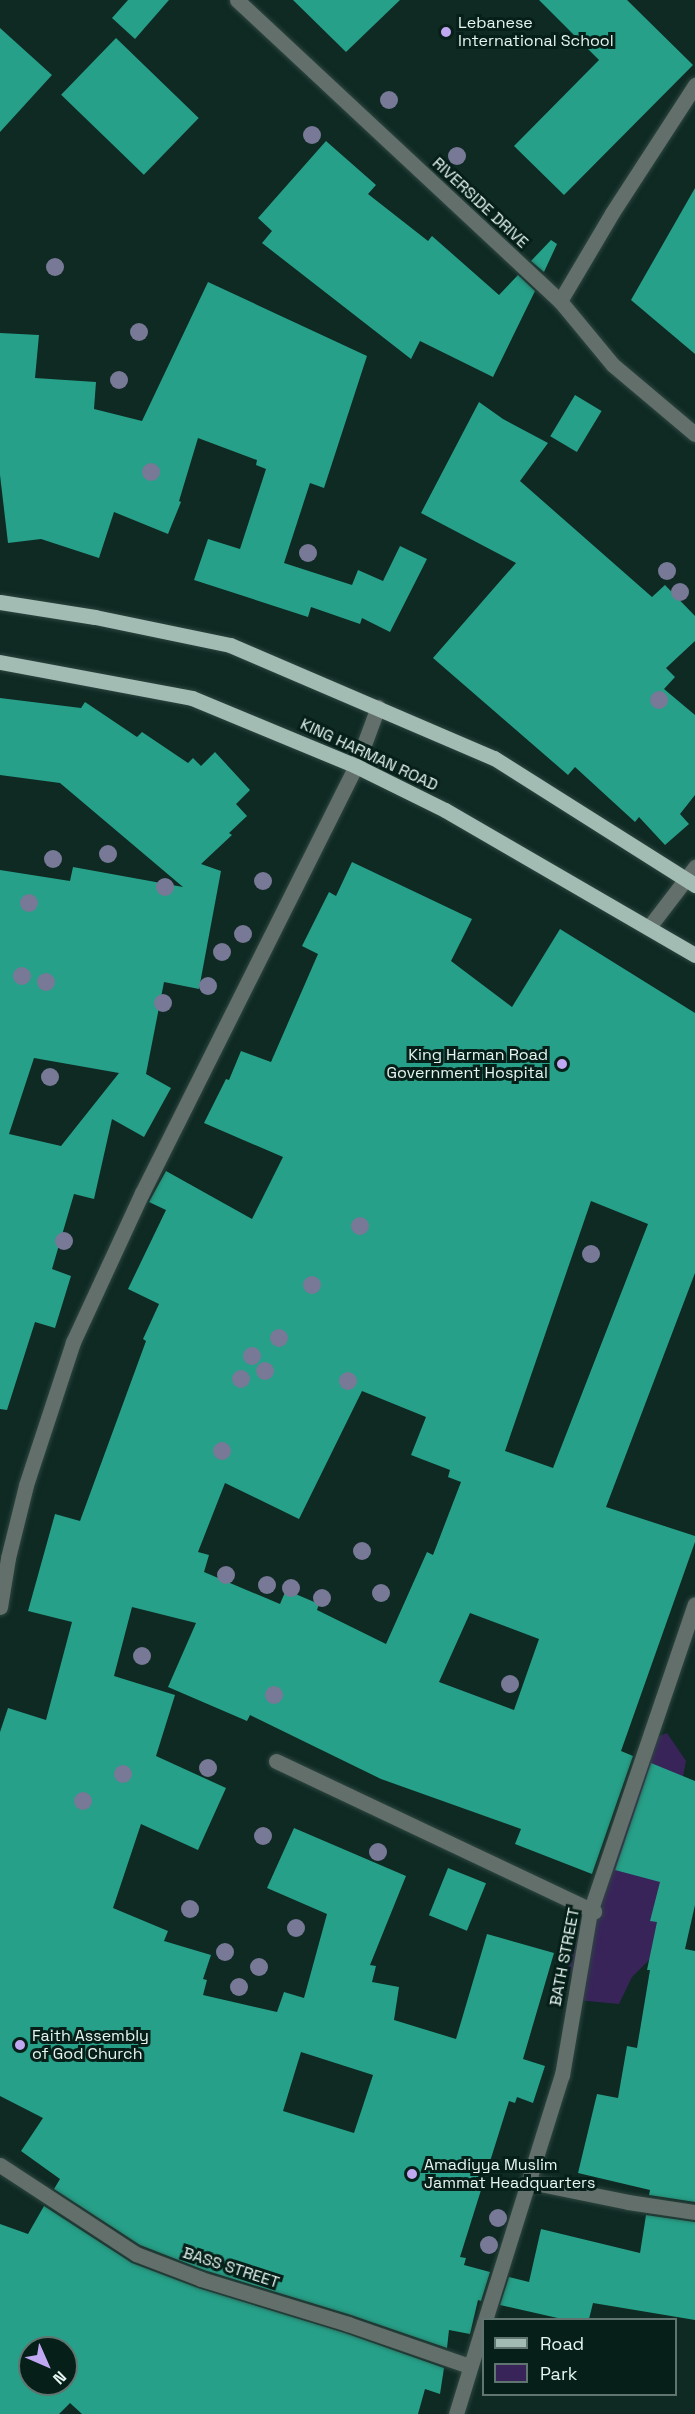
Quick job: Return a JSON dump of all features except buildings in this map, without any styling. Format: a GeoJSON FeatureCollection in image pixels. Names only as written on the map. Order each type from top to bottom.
{"type":"FeatureCollection","features":[{"type":"Feature","properties":{"kind":"main road"},"geometry":{"type":"LineString","coordinates":[[0,602],[95,617],[230,645],[494,758],[692,877]]}},
{"type":"Feature","properties":{"kind":"main road","name":"KING HARMAN ROAD"},"geometry":{"type":"LineString","coordinates":[[0,662],[192,698],[356,766],[445,810],[695,955]]}},
{"type":"Feature","properties":{"kind":"street","name":"RIVERSIDE DRIVE"},"geometry":{"type":"LineString","coordinates":[[237,0],[560,301],[613,365],[695,434]]}},
{"type":"Feature","properties":{"kind":"street"},"geometry":{"type":"LineString","coordinates":[[560,301],[612,213],[695,85]]}},
{"type":"Feature","properties":{"kind":"street"},"geometry":{"type":"LineString","coordinates":[[0,1607],[26,1485],[73,1342],[147,1182],[356,766],[378,707]]}},
{"type":"Feature","properties":{"kind":"street"},"geometry":{"type":"LineString","coordinates":[[649,927],[692,877]]}},
{"type":"Feature","properties":{"kind":"street","name":"BATH STREET"},"geometry":{"type":"LineString","coordinates":[[485,2318],[530,2182],[562,2075],[590,1912],[695,1604]]}},
{"type":"Feature","properties":{"kind":"street"},"geometry":{"type":"LineString","coordinates":[[276,1761],[594,1911],[590,1912]]}},
{"type":"Feature","properties":{"kind":"street","name":"BASS STREET"},"geometry":{"type":"LineString","coordinates":[[0,2165],[135,2254],[201,2280],[348,2324],[470,2366]]}},
{"type":"Feature","properties":{"kind":"street"},"geometry":{"type":"LineString","coordinates":[[530,2182],[628,2202],[695,2212]]}},
{"type":"Feature","properties":{"kind":"street","name":"BATH STREET"},"geometry":{"type":"LineString","coordinates":[[456,2414],[482,2327]]}},
{"type":"Feature","properties":{"kind":"green space"},"geometry":{"type":"Polygon","coordinates":[[[667,1733],[686,1761],[678,1803],[665,1944],[632,1977],[619,2004],[577,2000],[569,1965],[641,1744],[667,1733]]]}},
{"type":"Feature","properties":{"kind":"place","name":"Lebanese International School"},"geometry":{"type":"Point","coordinates":[446,32]}},
{"type":"Feature","properties":{"kind":"place","name":"King Harman Road Government Hospital"},"geometry":{"type":"Point","coordinates":[562,1064]}},
{"type":"Feature","properties":{"kind":"place","name":"Faith Assembly of God Church"},"geometry":{"type":"Point","coordinates":[20,2045]}},
{"type":"Feature","properties":{"kind":"place","name":"Amadiyya Muslim Jammat Headquarters"},"geometry":{"type":"Point","coordinates":[412,2174]}}]}
